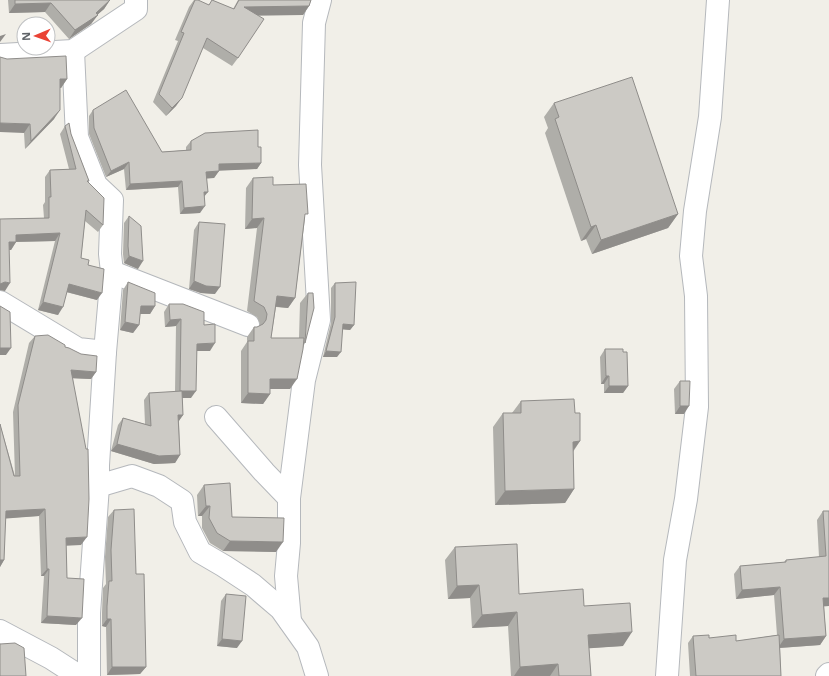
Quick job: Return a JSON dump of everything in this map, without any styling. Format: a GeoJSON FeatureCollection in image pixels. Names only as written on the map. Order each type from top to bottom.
{"type":"FeatureCollection","features":[{"type":"Feature","properties":{"kind":"street"},"geometry":{"type":"LineString","coordinates":[[0,55],[73,51],[136,9],[136,0]]}},
{"type":"Feature","properties":{"kind":"street"},"geometry":{"type":"LineString","coordinates":[[290,621],[286,576],[289,543],[289,498],[304,380],[319,320],[310,165],[314,23],[320,0]]}},
{"type":"Feature","properties":{"kind":"street"},"geometry":{"type":"LineString","coordinates":[[667,676],[675,560],[686,499],[697,407],[696,296],[691,256],[695,210],[710,116],[718,0]]}},
{"type":"Feature","properties":{"kind":"street"},"geometry":{"type":"LineString","coordinates":[[73,51],[77,137],[96,185],[112,200],[110,254],[112,272],[105,352],[89,614],[89,676]]}},
{"type":"Feature","properties":{"kind":"street"},"geometry":{"type":"LineString","coordinates":[[112,272],[248,325]]}},
{"type":"Feature","properties":{"kind":"street"},"geometry":{"type":"LineString","coordinates":[[0,302],[78,349],[105,352]]}},
{"type":"Feature","properties":{"kind":"street"},"geometry":{"type":"LineString","coordinates":[[216,417],[289,498]]}},
{"type":"Feature","properties":{"kind":"street"},"geometry":{"type":"LineString","coordinates":[[98,486],[132,476],[159,486],[182,501],[185,522],[200,552],[252,585],[281,609],[308,647],[317,676]]}},
{"type":"Feature","properties":{"kind":"street"},"geometry":{"type":"LineString","coordinates":[[0,631],[51,658],[78,676]]}},
{"type":"Feature","properties":{"kind":"building"},"geometry":{"type":"Polygon","coordinates":[[[15,0],[110,0],[96,13],[98,15],[75,30],[51,3],[15,4],[15,0]]]}},
{"type":"Feature","properties":{"kind":"building"},"geometry":{"type":"Polygon","coordinates":[[[195,0],[209,5],[212,0],[234,9],[239,0],[311,0],[309,6],[244,7],[264,19],[238,58],[207,38],[182,98],[172,108],[159,94],[184,33],[181,32],[195,0]]]}},
{"type":"Feature","properties":{"kind":"building"},"geometry":{"type":"Polygon","coordinates":[[[66,56],[67,79],[60,79],[60,110],[31,141],[30,124],[0,123],[0,57],[7,59],[66,56]]]}},
{"type":"Feature","properties":{"kind":"building"},"geometry":{"type":"Polygon","coordinates":[[[632,77],[678,214],[601,240],[596,225],[591,227],[555,119],[559,117],[554,103],[632,77]]]}},
{"type":"Feature","properties":{"kind":"building"},"geometry":{"type":"Polygon","coordinates":[[[126,90],[162,152],[191,150],[191,141],[205,133],[258,130],[258,147],[261,147],[261,163],[219,164],[219,171],[206,172],[208,192],[204,192],[205,206],[184,208],[182,181],[130,184],[129,162],[111,171],[94,128],[93,110],[126,90]]]}},
{"type":"Feature","properties":{"kind":"building"},"geometry":{"type":"Polygon","coordinates":[[[69,123],[71,134],[89,181],[87,181],[104,198],[103,225],[86,210],[81,258],[89,260],[88,265],[104,269],[102,293],[69,284],[63,307],[43,302],[60,233],[16,235],[16,242],[9,242],[10,283],[5,282],[0,284],[0,219],[49,218],[49,197],[51,197],[50,170],[76,169],[65,126],[69,123]]]}},
{"type":"Feature","properties":{"kind":"building"},"geometry":{"type":"Polygon","coordinates":[[[273,177],[273,185],[306,184],[308,214],[305,214],[295,298],[277,296],[271,338],[304,338],[303,349],[297,379],[270,379],[270,394],[248,393],[248,341],[254,341],[254,327],[263,324],[266,320],[267,314],[264,307],[254,301],[264,218],[252,219],[253,178],[273,177]]]}},
{"type":"Feature","properties":{"kind":"building"},"geometry":{"type":"Polygon","coordinates":[[[129,216],[141,226],[143,261],[129,256],[129,216]]]}},
{"type":"Feature","properties":{"kind":"building"},"geometry":{"type":"Polygon","coordinates":[[[199,222],[225,224],[220,287],[206,286],[194,281],[199,222]]]}},
{"type":"Feature","properties":{"kind":"building"},"geometry":{"type":"Polygon","coordinates":[[[128,282],[155,293],[155,306],[141,306],[139,325],[125,322],[128,282]]]}},
{"type":"Feature","properties":{"kind":"building"},"geometry":{"type":"Polygon","coordinates":[[[356,282],[354,325],[343,324],[341,352],[326,351],[335,317],[335,283],[356,282]]]}},
{"type":"Feature","properties":{"kind":"building"},"geometry":{"type":"Polygon","coordinates":[[[308,293],[313,293],[314,308],[305,343],[308,293]]]}},
{"type":"Feature","properties":{"kind":"building"},"geometry":{"type":"Polygon","coordinates":[[[169,304],[183,304],[204,312],[204,325],[215,324],[215,343],[197,344],[196,391],[180,391],[181,319],[170,320],[169,304]]]}},
{"type":"Feature","properties":{"kind":"building"},"geometry":{"type":"Polygon","coordinates":[[[0,306],[10,312],[11,348],[0,348],[0,306]]]}},
{"type":"Feature","properties":{"kind":"building"},"geometry":{"type":"Polygon","coordinates":[[[48,335],[65,345],[65,347],[81,354],[97,356],[96,372],[71,370],[86,449],[88,449],[89,499],[87,537],[66,538],[67,578],[84,579],[82,618],[47,616],[49,569],[47,569],[45,509],[6,511],[4,560],[0,560],[0,424],[14,476],[20,476],[18,405],[35,336],[48,335]]]}},
{"type":"Feature","properties":{"kind":"building"},"geometry":{"type":"Polygon","coordinates":[[[605,349],[623,349],[623,352],[627,352],[628,386],[609,386],[609,376],[606,376],[605,349]]]}},
{"type":"Feature","properties":{"kind":"building"},"geometry":{"type":"Polygon","coordinates":[[[680,381],[690,381],[689,406],[680,406],[680,381]]]}},
{"type":"Feature","properties":{"kind":"building"},"geometry":{"type":"Polygon","coordinates":[[[182,391],[183,415],[178,415],[180,455],[159,456],[117,444],[123,418],[151,426],[149,393],[182,391]]]}},
{"type":"Feature","properties":{"kind":"building"},"geometry":{"type":"Polygon","coordinates":[[[574,399],[575,413],[580,413],[580,441],[573,442],[574,489],[505,491],[503,413],[521,413],[521,401],[574,399]]]}},
{"type":"Feature","properties":{"kind":"building"},"geometry":{"type":"Polygon","coordinates":[[[230,483],[232,517],[284,518],[283,542],[230,541],[217,533],[209,518],[210,506],[206,506],[204,485],[230,483]]]}},
{"type":"Feature","properties":{"kind":"building"},"geometry":{"type":"Polygon","coordinates":[[[134,509],[136,574],[144,574],[146,667],[112,667],[111,619],[107,619],[107,606],[109,581],[112,581],[111,550],[114,510],[134,509]]]}},
{"type":"Feature","properties":{"kind":"building"},"geometry":{"type":"Polygon","coordinates":[[[823,511],[829,511],[829,598],[823,598],[826,636],[784,639],[780,587],[742,590],[740,566],[786,562],[786,560],[826,556],[823,511]]]}},
{"type":"Feature","properties":{"kind":"building"},"geometry":{"type":"Polygon","coordinates":[[[517,544],[519,594],[583,589],[584,606],[630,603],[632,632],[588,635],[591,676],[559,676],[558,664],[520,667],[517,612],[482,615],[479,585],[457,586],[455,547],[517,544]]]}},
{"type":"Feature","properties":{"kind":"building"},"geometry":{"type":"Polygon","coordinates":[[[226,594],[246,596],[242,641],[222,639],[226,594]]]}},
{"type":"Feature","properties":{"kind":"building"},"geometry":{"type":"Polygon","coordinates":[[[709,635],[709,638],[736,635],[736,641],[779,635],[781,676],[696,676],[693,636],[709,635]]]}},
{"type":"Feature","properties":{"kind":"building"},"geometry":{"type":"Polygon","coordinates":[[[15,643],[24,648],[26,676],[0,676],[0,644],[15,643]]]}}]}
